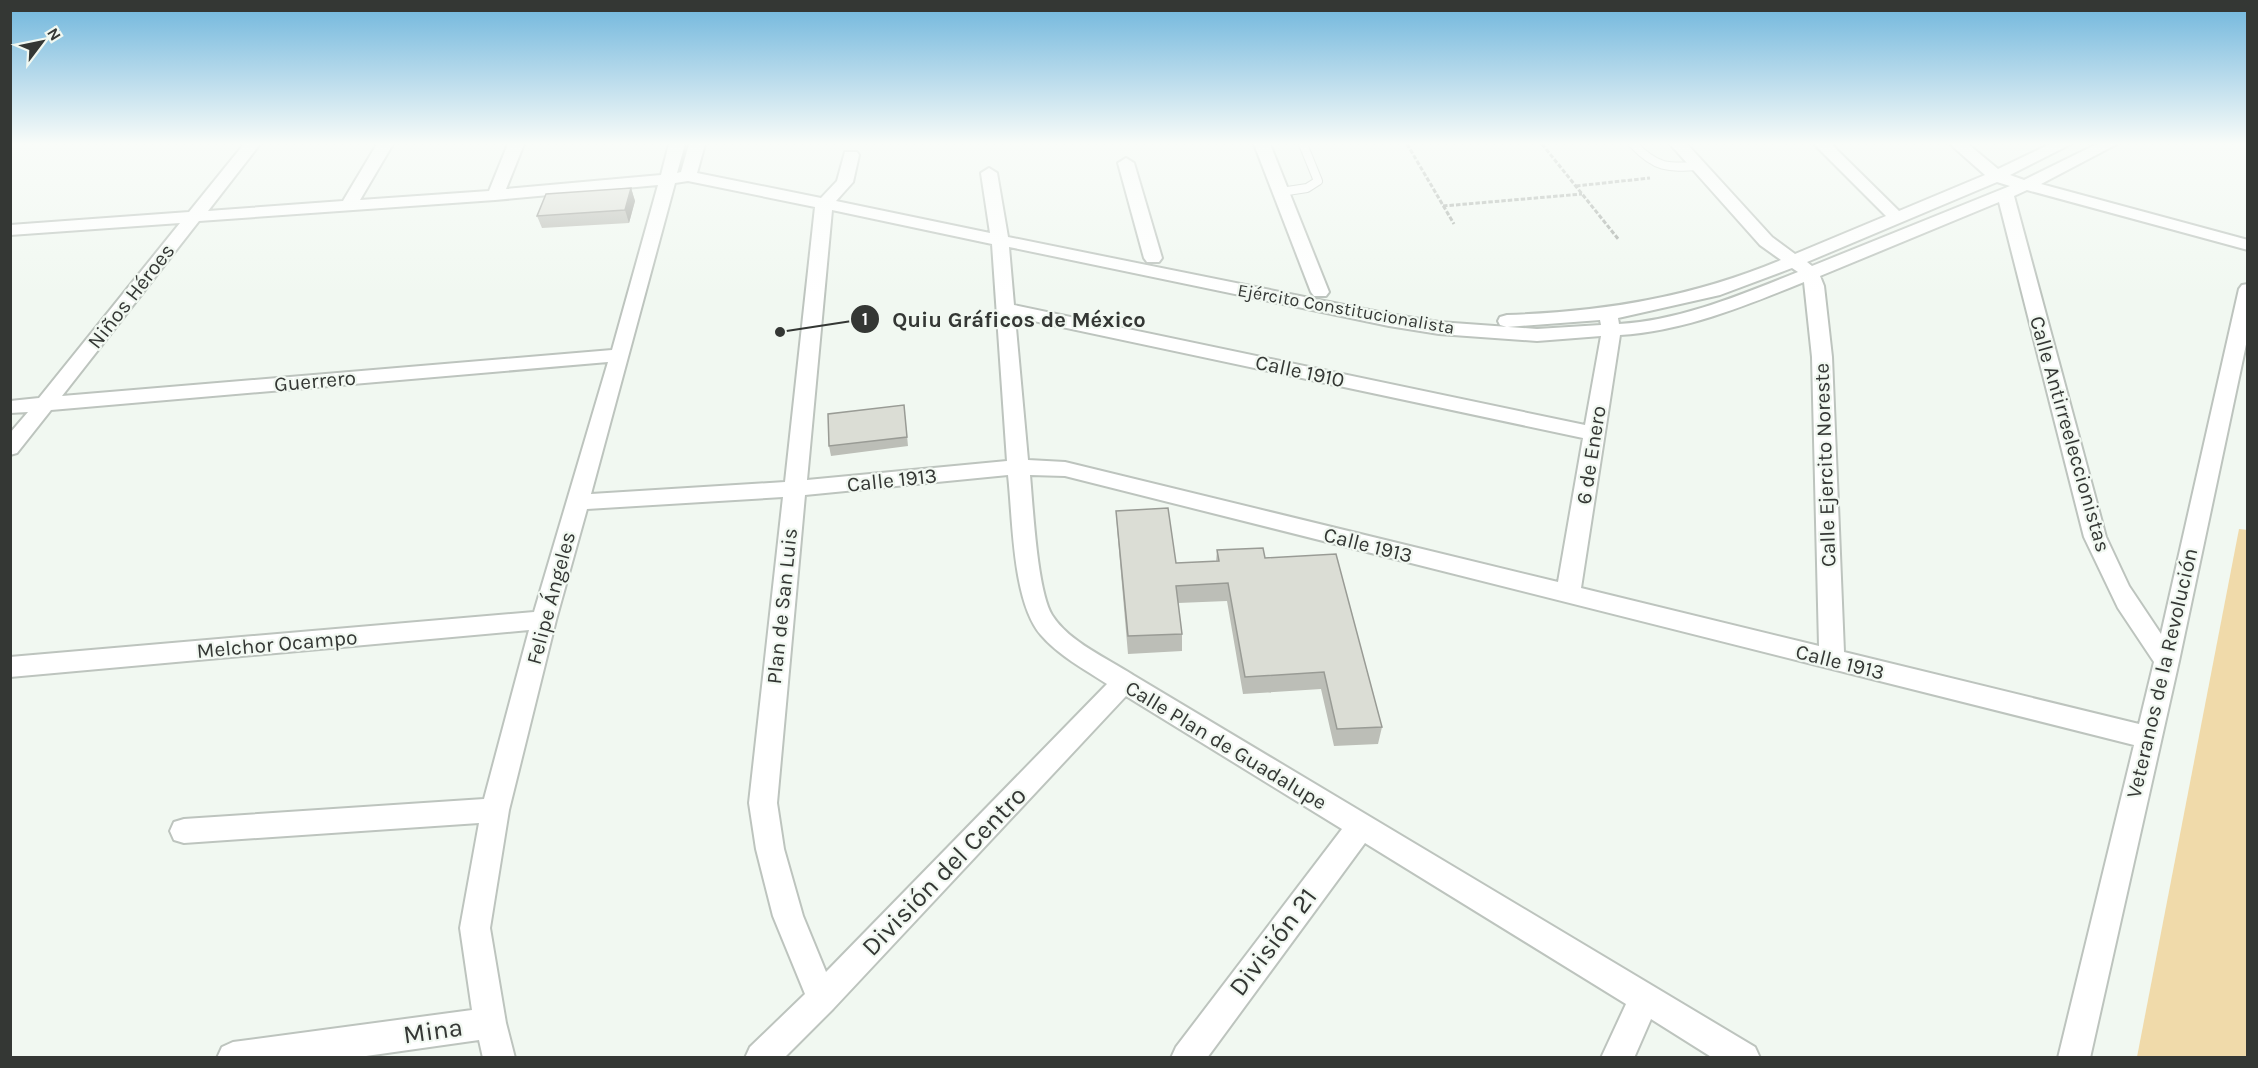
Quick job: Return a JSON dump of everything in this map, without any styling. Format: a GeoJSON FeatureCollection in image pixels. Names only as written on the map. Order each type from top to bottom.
{"type":"FeatureCollection","features":[{"type":"Feature","properties":{"kind":"street","name":"Niños Héroes"},"geometry":{"type":"LineString","coordinates":[[10,448],[212,194]]}},
{"type":"Feature","properties":{"kind":"street"},"geometry":{"type":"LineString","coordinates":[[348,206],[355,194]]}},
{"type":"Feature","properties":{"kind":"street","name":"Ejército Constitucionalista"},"geometry":{"type":"LineString","coordinates":[[10,230],[504,194]]}},
{"type":"Feature","properties":{"kind":"street","name":"Felipe Ángeles"},"geometry":{"type":"LineString","coordinates":[[499,1058],[490,1023],[475,928],[495,810],[577,502],[620,355],[672,194]]}},
{"type":"Feature","properties":{"kind":"street","name":"Ejército Constitucionalista"},"geometry":{"type":"LineString","coordinates":[[801,194],[998,234],[1389,320],[1439,328],[1537,335],[1610,323]]}},
{"type":"Feature","properties":{"kind":"street","name":"Plan de San Luis"},"geometry":{"type":"LineString","coordinates":[[822,998],[788,916],[770,849],[763,803],[794,489],[830,199],[835,194]]}},
{"type":"Feature","properties":{"kind":"street","name":"Calle Plan de Guadalupe"},"geometry":{"type":"LineString","coordinates":[[992,194],[1006,309],[1018,467],[1030,578],[1040,615],[1050,629],[1067,645],[1124,682],[1744,1058]]}},
{"type":"Feature","properties":{"kind":"street"},"geometry":{"type":"LineString","coordinates":[[1134,194],[1153,258]]}},
{"type":"Feature","properties":{"kind":"street"},"geometry":{"type":"LineString","coordinates":[[1282,194],[1320,292]]}},
{"type":"Feature","properties":{"kind":"street"},"geometry":{"type":"LineString","coordinates":[[1724,194],[1766,241],[1800,267]]}},
{"type":"Feature","properties":{"kind":"street"},"geometry":{"type":"LineString","coordinates":[[1872,194],[1896,217]]}},
{"type":"Feature","properties":{"kind":"street","name":"Ejército Constitucionalista"},"geometry":{"type":"LineString","coordinates":[[998,234],[1153,258],[1320,292],[1475,320],[1610,323],[1641,328],[1682,320],[1728,306],[1896,217],[1977,194]]}},
{"type":"Feature","properties":{"kind":"street","name":"Ejército Constitucionalista"},"geometry":{"type":"LineString","coordinates":[[1800,267],[1986,194]]}},
{"type":"Feature","properties":{"kind":"street","name":"Calle Antirreeleccionistas"},"geometry":{"type":"LineString","coordinates":[[2010,194],[2096,537],[2112,579],[2127,605],[2167,661]]}},
{"type":"Feature","properties":{"kind":"street"},"geometry":{"type":"LineString","coordinates":[[2043,194],[2247,245]]}},
{"type":"Feature","properties":{"kind":"street","name":"Calle Ejercito Noreste"},"geometry":{"type":"LineString","coordinates":[[1800,267],[1815,286],[1818,303],[1822,357],[1832,660]]}},
{"type":"Feature","properties":{"kind":"street","name":"Veteranos de la Revolución"},"geometry":{"type":"LineString","coordinates":[[2074,1058],[2147,737],[2167,661],[2247,289]]}},
{"type":"Feature","properties":{"kind":"street","name":"Calle 1910"},"geometry":{"type":"LineString","coordinates":[[1006,309],[1594,434]]}},
{"type":"Feature","properties":{"kind":"street","name":"6 de Enero"},"geometry":{"type":"LineString","coordinates":[[1568,594],[1610,323]]}},
{"type":"Feature","properties":{"kind":"street","name":"Guerrero"},"geometry":{"type":"LineString","coordinates":[[10,407],[620,355]]}},
{"type":"Feature","properties":{"kind":"street","name":"Calle 1913"},"geometry":{"type":"LineString","coordinates":[[577,502],[794,489],[1018,467],[1065,469],[2147,737]]}},
{"type":"Feature","properties":{"kind":"street","name":"Melchor Ocampo"},"geometry":{"type":"LineString","coordinates":[[10,667],[544,620]]}},
{"type":"Feature","properties":{"kind":"street","name":"División del Centro"},"geometry":{"type":"LineString","coordinates":[[761,1058],[822,998],[1124,682]]}},
{"type":"Feature","properties":{"kind":"street"},"geometry":{"type":"LineString","coordinates":[[184,831],[495,810]]}},
{"type":"Feature","properties":{"kind":"street","name":"División 21"},"geometry":{"type":"LineString","coordinates":[[1187,1058],[1360,827]]}},
{"type":"Feature","properties":{"kind":"street"},"geometry":{"type":"LineString","coordinates":[[1617,1058],[1646,998]]}},
{"type":"Feature","properties":{"kind":"street","name":"Mina"},"geometry":{"type":"LineString","coordinates":[[233,1058],[490,1023]]}},
{"type":"Feature","properties":{"kind":"path"},"geometry":{"type":"LineString","coordinates":[[1436,194],[1454,224]]}},
{"type":"Feature","properties":{"kind":"path"},"geometry":{"type":"LineString","coordinates":[[1443,206],[1582,194],[1619,240]]}},
{"type":"Feature","properties":{"kind":"shaded area"},"geometry":{"type":"Polygon","coordinates":[[[2239,529],[2248,530],[2247,1057],[2137,1057],[2239,529]]]}},
{"type":"Feature","properties":{"kind":"building"},"geometry":{"type":"Polygon","coordinates":[[[546,194],[629,194],[625,210],[537,216],[546,194]]]}},
{"type":"Feature","properties":{"kind":"building"},"geometry":{"type":"Polygon","coordinates":[[[904,405],[907,437],[829,446],[828,414],[904,405]]]}},
{"type":"Feature","properties":{"kind":"building"},"geometry":{"type":"Polygon","coordinates":[[[1168,508],[1176,563],[1219,561],[1217,550],[1263,548],[1265,558],[1336,554],[1382,727],[1337,729],[1324,672],[1245,677],[1228,583],[1176,586],[1182,634],[1128,636],[1116,511],[1168,508]]]}},
{"type":"Feature","properties":{"kind":"place","name":"Quiu Gráficos de México"},"geometry":{"type":"Point","coordinates":[780,332]}}]}
